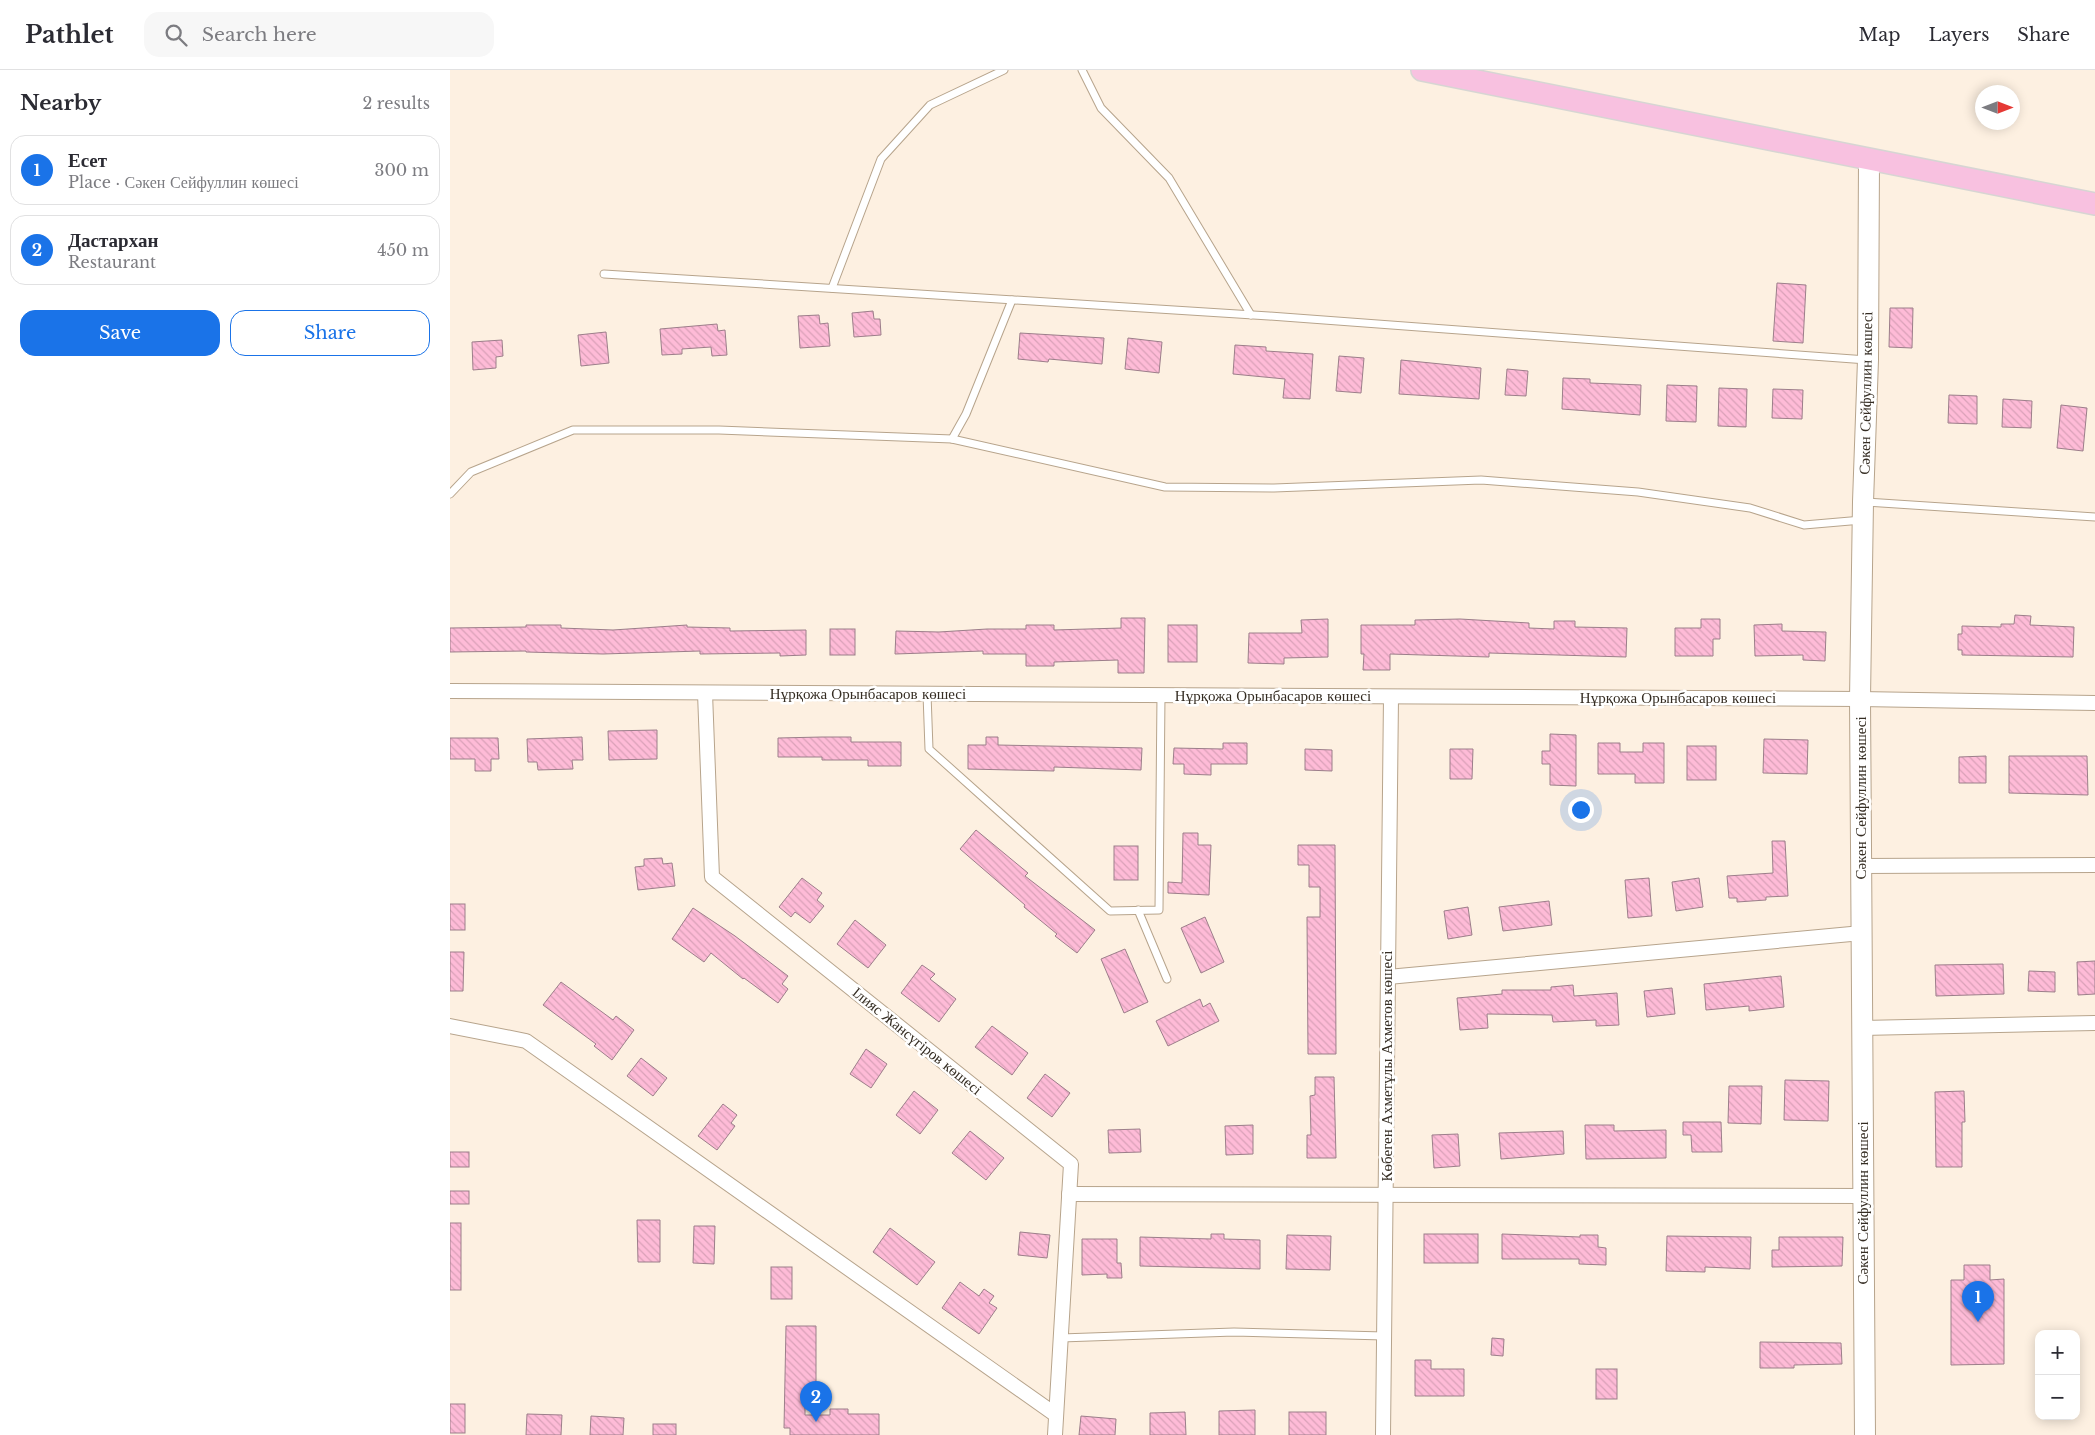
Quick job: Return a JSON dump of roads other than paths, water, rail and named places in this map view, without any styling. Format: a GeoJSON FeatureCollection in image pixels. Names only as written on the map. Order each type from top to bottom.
{"type":"FeatureCollection","features":[{"type":"Feature","properties":{"kind":"main road"},"geometry":{"type":"LineString","coordinates":[[1422,70],[2095,204]]}},
{"type":"Feature","properties":{"kind":"street","name":"Сәкен Сейфуллин көшесі"},"geometry":{"type":"LineString","coordinates":[[1865,1435],[1860,699],[1868,360],[1869,160]]}},
{"type":"Feature","properties":{"kind":"street","name":"Нұрқожа Орынбасаров көшесі"},"geometry":{"type":"LineString","coordinates":[[450,691],[2095,702]]}},
{"type":"Feature","properties":{"kind":"street","name":"Ілияс Жансүгіров көшесі"},"geometry":{"type":"LineString","coordinates":[[705,693],[712,877],[1071,1164],[1055,1435]]}},
{"type":"Feature","properties":{"kind":"street","name":"Көбеген Ахметұлы Ахметов көшесі"},"geometry":{"type":"LineString","coordinates":[[1383,1435],[1391,696]]}},
{"type":"Feature","properties":{"kind":"street"},"geometry":{"type":"LineString","coordinates":[[1861,866],[2095,865]]}},
{"type":"Feature","properties":{"kind":"street"},"geometry":{"type":"LineString","coordinates":[[1388,977],[1862,933]]}},
{"type":"Feature","properties":{"kind":"street"},"geometry":{"type":"LineString","coordinates":[[1862,1028],[2095,1022]]}},
{"type":"Feature","properties":{"kind":"street"},"geometry":{"type":"LineString","coordinates":[[450,1026],[526,1041],[1056,1415]]}},
{"type":"Feature","properties":{"kind":"street"},"geometry":{"type":"LineString","coordinates":[[1069,1194],[1863,1196]]}},
{"type":"Feature","properties":{"kind":"lane"},"geometry":{"type":"LineString","coordinates":[[832,288],[881,159],[930,105],[1004,70]]}},
{"type":"Feature","properties":{"kind":"lane"},"geometry":{"type":"LineString","coordinates":[[1082,70],[1101,108],[1169,178],[1251,314]]}},
{"type":"Feature","properties":{"kind":"lane"},"geometry":{"type":"LineString","coordinates":[[604,274],[1251,314],[1868,360]]}},
{"type":"Feature","properties":{"kind":"lane"},"geometry":{"type":"LineString","coordinates":[[952,439],[966,414],[1012,300]]}},
{"type":"Feature","properties":{"kind":"lane"},"geometry":{"type":"LineString","coordinates":[[450,494],[471,472],[573,430],[719,430],[952,439],[1165,487],[1274,488],[1481,480],[1638,492],[1750,508],[1804,525],[1863,511],[2095,517]]}},
{"type":"Feature","properties":{"kind":"lane"},"geometry":{"type":"LineString","coordinates":[[927,694],[929,749],[1110,911],[1159,910],[1161,695]]}},
{"type":"Feature","properties":{"kind":"lane"},"geometry":{"type":"LineString","coordinates":[[1138,910],[1167,979]]}},
{"type":"Feature","properties":{"kind":"lane"},"geometry":{"type":"LineString","coordinates":[[1061,1338],[1234,1332],[1384,1336]]}},
{"type":"Feature","properties":{"kind":"place","name":"Есет"},"geometry":{"type":"Point","coordinates":[1978,1322]}},
{"type":"Feature","properties":{"kind":"place","name":"Дастархан"},"geometry":{"type":"Point","coordinates":[816,1422]}}]}
